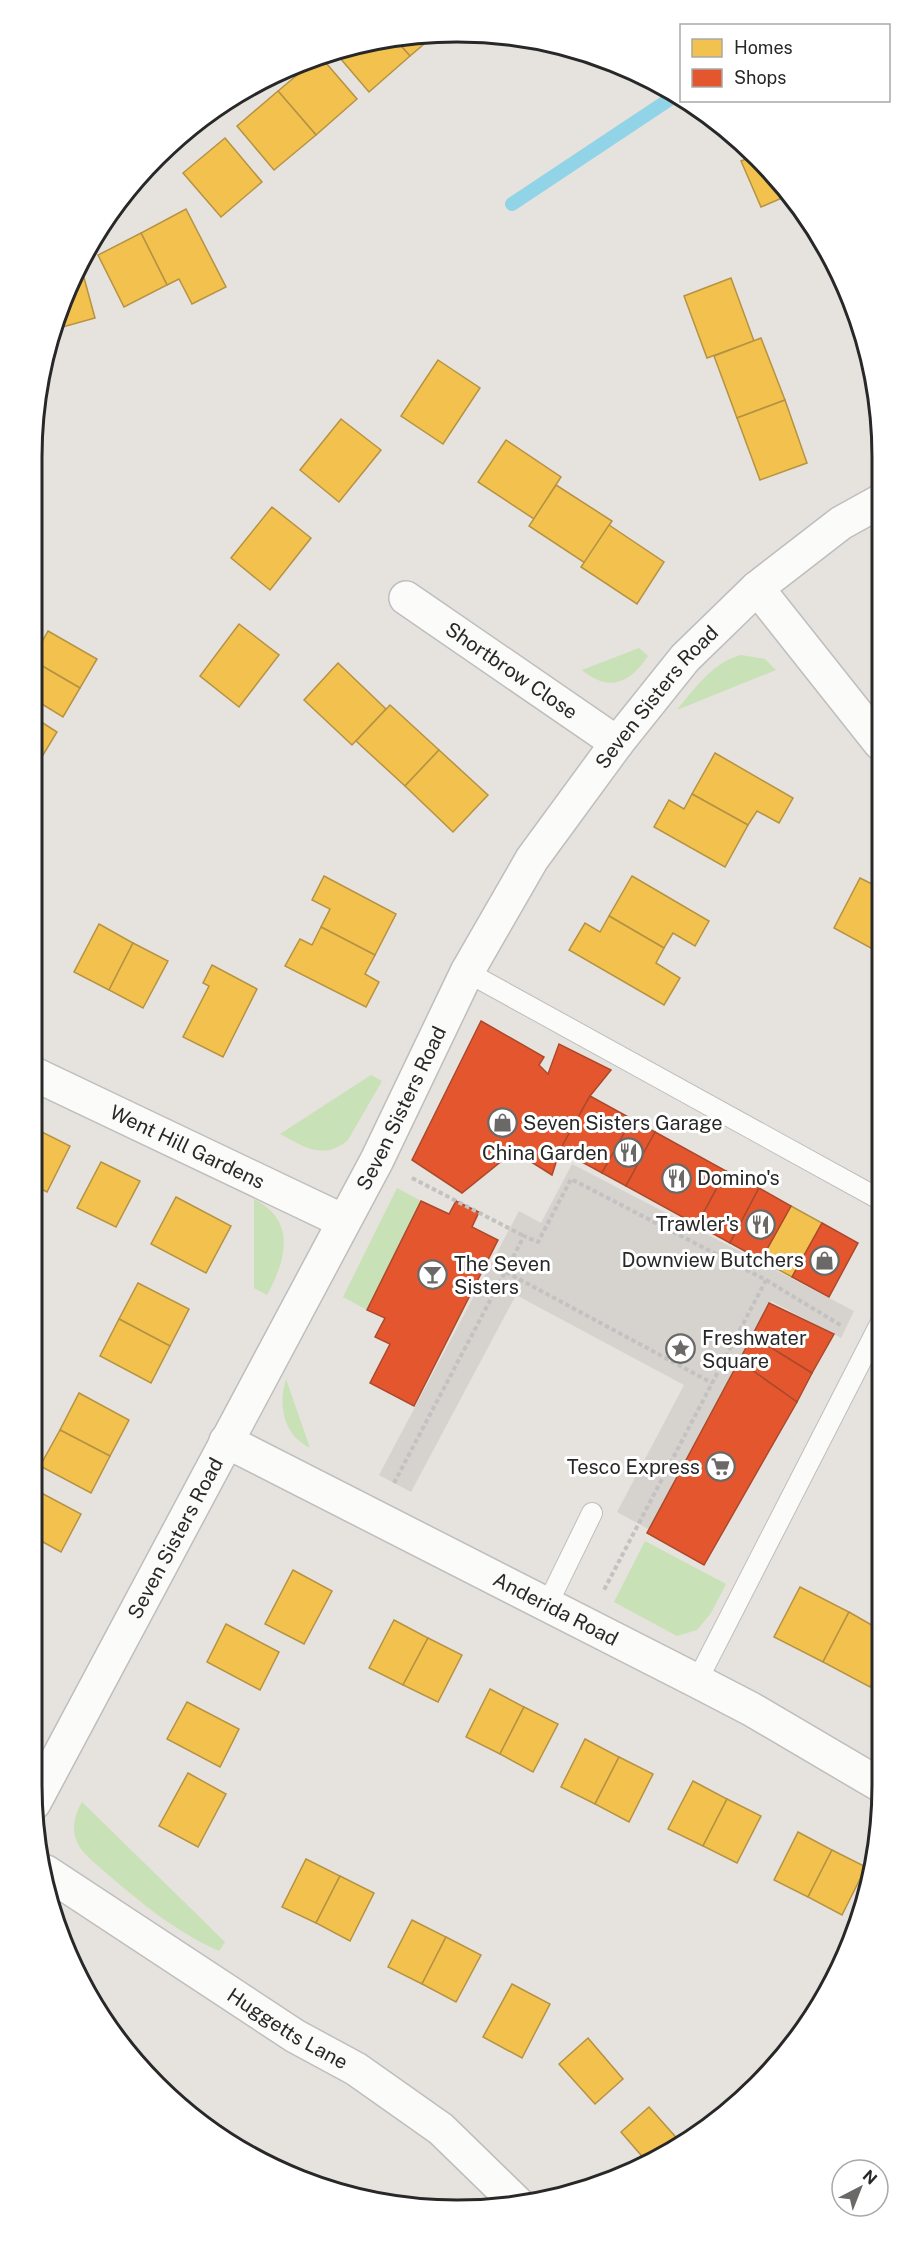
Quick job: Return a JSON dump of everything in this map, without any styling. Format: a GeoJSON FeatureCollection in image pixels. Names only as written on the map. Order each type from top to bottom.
{"type":"FeatureCollection","features":[{"type":"Feature","properties":{"kind":"street","name":"Seven Sisters Road"},"geometry":{"type":"LineString","coordinates":[[42,1788],[377,1160],[467,972],[532,859],[617,743],[685,658],[757,588],[841,523],[872,506]]}},
{"type":"Feature","properties":{"kind":"street"},"geometry":{"type":"LineString","coordinates":[[757,588],[872,733]]}},
{"type":"Feature","properties":{"kind":"street","name":"Shortbrow Close"},"geometry":{"type":"LineString","coordinates":[[406,598],[617,743]]}},
{"type":"Feature","properties":{"kind":"street","name":"Went Hill Gardens"},"geometry":{"type":"LineString","coordinates":[[42,1078],[343,1221]]}},
{"type":"Feature","properties":{"kind":"street","name":"Anderida Road"},"geometry":{"type":"LineString","coordinates":[[226,1441],[751,1709],[872,1780]]}},
{"type":"Feature","properties":{"kind":"street","name":"Huggetts Lane"},"geometry":{"type":"LineString","coordinates":[[52,1876],[295,2036],[357,2069],[441,2129],[510,2196]]}},
{"type":"Feature","properties":{"kind":"lane"},"geometry":{"type":"LineString","coordinates":[[467,972],[872,1195]]}},
{"type":"Feature","properties":{"kind":"lane"},"geometry":{"type":"LineString","coordinates":[[697,1681],[871,1343]]}},
{"type":"Feature","properties":{"kind":"lane"},"geometry":{"type":"LineString","coordinates":[[547,1605],[592,1513]]}},
{"type":"Feature","properties":{"kind":"path"},"geometry":{"type":"LineString","coordinates":[[377,1160],[538,1242],[571,1179],[766,1280],[871,1343]]}},
{"type":"Feature","properties":{"kind":"path"},"geometry":{"type":"LineString","coordinates":[[375,1518],[524,1236]]}},
{"type":"Feature","properties":{"kind":"path"},"geometry":{"type":"LineString","coordinates":[[506,1272],[712,1383]]}},
{"type":"Feature","properties":{"kind":"path"},"geometry":{"type":"LineString","coordinates":[[586,1626],[766,1280]]}},
{"type":"Feature","properties":{"kind":"green space"},"geometry":{"type":"Polygon","coordinates":[[[639,648],[648,656],[641,666],[626,679],[610,683],[592,677],[582,670],[639,648]]]}},
{"type":"Feature","properties":{"kind":"green space"},"geometry":{"type":"Polygon","coordinates":[[[741,655],[765,659],[776,670],[677,710],[713,670],[731,658],[741,655]]]}},
{"type":"Feature","properties":{"kind":"green space"},"geometry":{"type":"Polygon","coordinates":[[[371,1075],[382,1081],[348,1140],[339,1146],[330,1150],[314,1150],[280,1134],[371,1075]]]}},
{"type":"Feature","properties":{"kind":"green space"},"geometry":{"type":"Polygon","coordinates":[[[397,1188],[421,1201],[367,1310],[343,1297],[397,1188]]]}},
{"type":"Feature","properties":{"kind":"green space"},"geometry":{"type":"Polygon","coordinates":[[[254,1199],[268,1208],[277,1218],[284,1242],[279,1268],[267,1295],[254,1288],[254,1199]]]}},
{"type":"Feature","properties":{"kind":"green space"},"geometry":{"type":"Polygon","coordinates":[[[286,1379],[310,1448],[301,1442],[288,1427],[283,1409],[286,1379]]]}},
{"type":"Feature","properties":{"kind":"green space"},"geometry":{"type":"Polygon","coordinates":[[[645,1541],[726,1584],[711,1613],[697,1630],[677,1636],[614,1602],[645,1541]]]}},
{"type":"Feature","properties":{"kind":"green space"},"geometry":{"type":"Polygon","coordinates":[[[82,1802],[225,1942],[219,1951],[159,1916],[86,1855],[77,1842],[74,1832],[76,1816],[82,1802]]]}},
{"type":"Feature","properties":{"kind":"shaded area","name":"Freshwater Square"},"geometry":{"type":"Polygon","coordinates":[[[572,1164],[854,1311],[841,1338],[771,1301],[650,1530],[617,1512],[684,1385],[516,1295],[411,1492],[379,1475],[519,1211],[541,1223],[572,1164]]]}},
{"type":"Feature","properties":{"kind":"building: Homes"},"geometry":{"type":"Polygon","coordinates":[[[425,44],[410,56],[401,46],[425,44]]]}},
{"type":"Feature","properties":{"kind":"building: Homes"},"geometry":{"type":"Polygon","coordinates":[[[401,46],[410,56],[369,92],[341,59],[401,46]]]}},
{"type":"Feature","properties":{"kind":"building: Homes"},"geometry":{"type":"Polygon","coordinates":[[[326,63],[357,99],[316,135],[278,91],[299,74],[326,63]]]}},
{"type":"Feature","properties":{"kind":"building: Homes"},"geometry":{"type":"Polygon","coordinates":[[[278,91],[316,135],[274,170],[237,126],[278,91]]]}},
{"type":"Feature","properties":{"kind":"building: Homes"},"geometry":{"type":"Polygon","coordinates":[[[225,138],[262,182],[221,217],[183,173],[225,138]]]}},
{"type":"Feature","properties":{"kind":"building: Homes"},"geometry":{"type":"Polygon","coordinates":[[[745,159],[781,198],[761,207],[741,161],[745,159]]]}},
{"type":"Feature","properties":{"kind":"building: Homes"},"geometry":{"type":"Polygon","coordinates":[[[186,209],[226,287],[192,304],[179,279],[167,285],[141,233],[186,209]]]}},
{"type":"Feature","properties":{"kind":"building: Homes"},"geometry":{"type":"Polygon","coordinates":[[[141,233],[167,285],[124,307],[98,255],[141,233]]]}},
{"type":"Feature","properties":{"kind":"building: Homes"},"geometry":{"type":"Polygon","coordinates":[[[84,276],[95,318],[63,327],[84,276]]]}},
{"type":"Feature","properties":{"kind":"building: Homes"},"geometry":{"type":"Polygon","coordinates":[[[731,278],[754,341],[707,358],[684,296],[731,278]]]}},
{"type":"Feature","properties":{"kind":"building: Homes"},"geometry":{"type":"Polygon","coordinates":[[[761,338],[785,400],[737,418],[714,356],[761,338]]]}},
{"type":"Feature","properties":{"kind":"building: Homes"},"geometry":{"type":"Polygon","coordinates":[[[438,360],[480,388],[443,444],[401,416],[438,360]]]}},
{"type":"Feature","properties":{"kind":"building: Homes"},"geometry":{"type":"Polygon","coordinates":[[[785,400],[807,463],[760,480],[737,418],[785,400]]]}},
{"type":"Feature","properties":{"kind":"building: Homes"},"geometry":{"type":"Polygon","coordinates":[[[341,419],[381,450],[339,502],[300,470],[341,419]]]}},
{"type":"Feature","properties":{"kind":"building: Homes"},"geometry":{"type":"Polygon","coordinates":[[[506,440],[561,477],[534,519],[478,482],[506,440]]]}},
{"type":"Feature","properties":{"kind":"building: Homes"},"geometry":{"type":"Polygon","coordinates":[[[556,485],[612,521],[585,563],[529,526],[556,485]]]}},
{"type":"Feature","properties":{"kind":"building: Homes"},"geometry":{"type":"Polygon","coordinates":[[[272,507],[311,538],[270,590],[231,558],[272,507]]]}},
{"type":"Feature","properties":{"kind":"building: Homes"},"geometry":{"type":"Polygon","coordinates":[[[609,525],[664,562],[637,604],[581,567],[609,525]]]}},
{"type":"Feature","properties":{"kind":"building: Homes"},"geometry":{"type":"Polygon","coordinates":[[[239,624],[279,655],[239,707],[200,676],[239,624]]]}},
{"type":"Feature","properties":{"kind":"building: Homes"},"geometry":{"type":"Polygon","coordinates":[[[48,631],[97,659],[80,688],[42,666],[42,642],[48,631]]]}},
{"type":"Feature","properties":{"kind":"building: Homes"},"geometry":{"type":"Polygon","coordinates":[[[338,663],[386,709],[352,745],[304,700],[338,663]]]}},
{"type":"Feature","properties":{"kind":"building: Homes"},"geometry":{"type":"Polygon","coordinates":[[[42,666],[80,688],[63,717],[42,704],[42,666]]]}},
{"type":"Feature","properties":{"kind":"building: Homes"},"geometry":{"type":"Polygon","coordinates":[[[390,705],[439,750],[405,786],[356,741],[390,705]]]}},
{"type":"Feature","properties":{"kind":"building: Homes"},"geometry":{"type":"Polygon","coordinates":[[[42,722],[57,732],[42,757],[42,722]]]}},
{"type":"Feature","properties":{"kind":"building: Homes"},"geometry":{"type":"Polygon","coordinates":[[[439,750],[488,795],[453,832],[405,786],[439,750]]]}},
{"type":"Feature","properties":{"kind":"building: Homes"},"geometry":{"type":"Polygon","coordinates":[[[715,753],[793,798],[779,823],[757,811],[748,825],[692,794],[715,753]]]}},
{"type":"Feature","properties":{"kind":"building: Homes"},"geometry":{"type":"Polygon","coordinates":[[[692,794],[748,825],[725,867],[654,827],[669,800],[684,809],[692,794]]]}},
{"type":"Feature","properties":{"kind":"building: Homes"},"geometry":{"type":"Polygon","coordinates":[[[324,876],[396,914],[375,955],[321,927],[330,909],[312,900],[324,876]]]}},
{"type":"Feature","properties":{"kind":"building: Homes"},"geometry":{"type":"Polygon","coordinates":[[[632,876],[709,921],[695,946],[673,933],[664,948],[609,916],[632,876]]]}},
{"type":"Feature","properties":{"kind":"building: Homes"},"geometry":{"type":"Polygon","coordinates":[[[860,878],[872,884],[872,949],[834,928],[860,878]]]}},
{"type":"Feature","properties":{"kind":"building: Homes"},"geometry":{"type":"Polygon","coordinates":[[[609,916],[664,948],[656,963],[680,978],[664,1005],[569,950],[585,923],[600,932],[609,916]]]}},
{"type":"Feature","properties":{"kind":"building: Homes"},"geometry":{"type":"Polygon","coordinates":[[[99,924],[133,943],[109,990],[74,972],[99,924]]]}},
{"type":"Feature","properties":{"kind":"building: Homes"},"geometry":{"type":"Polygon","coordinates":[[[321,927],[375,955],[365,974],[379,982],[366,1007],[285,966],[300,939],[312,945],[321,927]]]}},
{"type":"Feature","properties":{"kind":"building: Homes"},"geometry":{"type":"Polygon","coordinates":[[[133,943],[168,961],[143,1008],[109,990],[133,943]]]}},
{"type":"Feature","properties":{"kind":"building: Homes"},"geometry":{"type":"Polygon","coordinates":[[[212,965],[257,989],[223,1057],[183,1037],[209,986],[203,983],[212,965]]]}},
{"type":"Feature","properties":{"kind":"building: Homes"},"geometry":{"type":"Polygon","coordinates":[[[42,1132],[70,1146],[47,1192],[42,1189],[42,1132]]]}},
{"type":"Feature","properties":{"kind":"building: Homes"},"geometry":{"type":"Polygon","coordinates":[[[101,1162],[140,1181],[116,1227],[77,1208],[101,1162]]]}},
{"type":"Feature","properties":{"kind":"building: Homes"},"geometry":{"type":"Polygon","coordinates":[[[176,1197],[231,1226],[206,1273],[151,1244],[176,1197]]]}},
{"type":"Feature","properties":{"kind":"building: Homes"},"geometry":{"type":"Polygon","coordinates":[[[791,1206],[822,1223],[792,1277],[761,1260],[791,1206]]]}},
{"type":"Feature","properties":{"kind":"building: Homes"},"geometry":{"type":"Polygon","coordinates":[[[138,1283],[189,1309],[170,1346],[119,1319],[138,1283]]]}},
{"type":"Feature","properties":{"kind":"building: Homes"},"geometry":{"type":"Polygon","coordinates":[[[119,1319],[170,1346],[151,1383],[100,1356],[119,1319]]]}},
{"type":"Feature","properties":{"kind":"building: Homes"},"geometry":{"type":"Polygon","coordinates":[[[79,1393],[129,1420],[110,1456],[60,1430],[79,1393]]]}},
{"type":"Feature","properties":{"kind":"building: Homes"},"geometry":{"type":"Polygon","coordinates":[[[60,1430],[110,1456],[91,1493],[42,1467],[42,1462],[60,1430]]]}},
{"type":"Feature","properties":{"kind":"building: Homes"},"geometry":{"type":"Polygon","coordinates":[[[42,1493],[81,1514],[61,1552],[42,1542],[42,1493]]]}},
{"type":"Feature","properties":{"kind":"building: Homes"},"geometry":{"type":"Polygon","coordinates":[[[293,1570],[332,1591],[304,1644],[265,1624],[293,1570]]]}},
{"type":"Feature","properties":{"kind":"building: Homes"},"geometry":{"type":"Polygon","coordinates":[[[800,1587],[849,1612],[823,1662],[774,1637],[800,1587]]]}},
{"type":"Feature","properties":{"kind":"building: Homes"},"geometry":{"type":"Polygon","coordinates":[[[849,1612],[872,1625],[872,1683],[870,1687],[823,1662],[849,1612]]]}},
{"type":"Feature","properties":{"kind":"building: Homes"},"geometry":{"type":"Polygon","coordinates":[[[394,1620],[428,1638],[403,1685],[369,1668],[394,1620]]]}},
{"type":"Feature","properties":{"kind":"building: Homes"},"geometry":{"type":"Polygon","coordinates":[[[226,1624],[279,1652],[260,1690],[207,1662],[226,1624]]]}},
{"type":"Feature","properties":{"kind":"building: Homes"},"geometry":{"type":"Polygon","coordinates":[[[428,1638],[462,1655],[438,1702],[403,1685],[428,1638]]]}},
{"type":"Feature","properties":{"kind":"building: Homes"},"geometry":{"type":"Polygon","coordinates":[[[490,1689],[524,1707],[500,1754],[466,1737],[490,1689]]]}},
{"type":"Feature","properties":{"kind":"building: Homes"},"geometry":{"type":"Polygon","coordinates":[[[187,1702],[239,1729],[220,1767],[167,1739],[187,1702]]]}},
{"type":"Feature","properties":{"kind":"building: Homes"},"geometry":{"type":"Polygon","coordinates":[[[524,1707],[558,1724],[533,1772],[500,1754],[524,1707]]]}},
{"type":"Feature","properties":{"kind":"building: Homes"},"geometry":{"type":"Polygon","coordinates":[[[585,1739],[619,1757],[595,1804],[561,1787],[585,1739]]]}},
{"type":"Feature","properties":{"kind":"building: Homes"},"geometry":{"type":"Polygon","coordinates":[[[619,1757],[653,1774],[629,1822],[595,1804],[619,1757]]]}},
{"type":"Feature","properties":{"kind":"building: Homes"},"geometry":{"type":"Polygon","coordinates":[[[188,1773],[226,1794],[198,1847],[159,1826],[188,1773]]]}},
{"type":"Feature","properties":{"kind":"building: Homes"},"geometry":{"type":"Polygon","coordinates":[[[693,1781],[727,1799],[703,1846],[668,1829],[693,1781]]]}},
{"type":"Feature","properties":{"kind":"building: Homes"},"geometry":{"type":"Polygon","coordinates":[[[727,1799],[761,1816],[737,1863],[703,1846],[727,1799]]]}},
{"type":"Feature","properties":{"kind":"building: Homes"},"geometry":{"type":"Polygon","coordinates":[[[798,1832],[832,1850],[808,1897],[774,1880],[798,1832]]]}},
{"type":"Feature","properties":{"kind":"building: Homes"},"geometry":{"type":"Polygon","coordinates":[[[832,1850],[864,1866],[862,1875],[842,1915],[808,1897],[832,1850]]]}},
{"type":"Feature","properties":{"kind":"building: Homes"},"geometry":{"type":"Polygon","coordinates":[[[306,1859],[340,1876],[316,1923],[282,1907],[306,1859]]]}},
{"type":"Feature","properties":{"kind":"building: Homes"},"geometry":{"type":"Polygon","coordinates":[[[340,1876],[374,1893],[350,1941],[316,1923],[340,1876]]]}},
{"type":"Feature","properties":{"kind":"building: Homes"},"geometry":{"type":"Polygon","coordinates":[[[412,1920],[446,1937],[422,1984],[388,1967],[412,1920]]]}},
{"type":"Feature","properties":{"kind":"building: Homes"},"geometry":{"type":"Polygon","coordinates":[[[446,1937],[481,1955],[456,2002],[422,1984],[446,1937]]]}},
{"type":"Feature","properties":{"kind":"building: Homes"},"geometry":{"type":"Polygon","coordinates":[[[512,1984],[550,2004],[522,2058],[483,2037],[512,1984]]]}},
{"type":"Feature","properties":{"kind":"building: Homes"},"geometry":{"type":"Polygon","coordinates":[[[588,2038],[623,2079],[595,2104],[559,2064],[588,2038]]]}},
{"type":"Feature","properties":{"kind":"building: Homes"},"geometry":{"type":"Polygon","coordinates":[[[649,2107],[676,2137],[642,2156],[621,2132],[649,2107]]]}},
{"type":"Feature","properties":{"kind":"building: Shops","name":"Seven Sisters Garage"},"geometry":{"type":"Polygon","coordinates":[[[481,1021],[544,1057],[539,1065],[548,1074],[559,1044],[611,1070],[590,1096],[560,1150],[552,1175],[514,1151],[462,1193],[412,1160],[481,1021]]]}},
{"type":"Feature","properties":{"kind":"building: Shops"},"geometry":{"type":"Polygon","coordinates":[[[590,1096],[632,1119],[602,1173],[560,1150],[590,1096]]]}},
{"type":"Feature","properties":{"kind":"building: Shops","name":"China Garden"},"geometry":{"type":"Polygon","coordinates":[[[632,1119],[655,1132],[626,1186],[602,1173],[632,1119]]]}},
{"type":"Feature","properties":{"kind":"building: Shops","name":"Domino's"},"geometry":{"type":"Polygon","coordinates":[[[655,1132],[726,1171],[697,1225],[626,1186],[655,1132]]]}},
{"type":"Feature","properties":{"kind":"building: Shops"},"geometry":{"type":"Polygon","coordinates":[[[726,1171],[759,1188],[730,1243],[697,1225],[726,1171]]]}},
{"type":"Feature","properties":{"kind":"building: Shops","name":"Trawler's"},"geometry":{"type":"Polygon","coordinates":[[[759,1188],[791,1206],[761,1260],[730,1243],[759,1188]]]}},
{"type":"Feature","properties":{"kind":"building: Shops","name":"The Seven Sisters"},"geometry":{"type":"Polygon","coordinates":[[[421,1201],[449,1214],[456,1201],[479,1212],[472,1227],[498,1240],[414,1406],[370,1383],[390,1344],[375,1337],[385,1318],[367,1310],[421,1201]]]}},
{"type":"Feature","properties":{"kind":"building: Shops","name":"Downview Butchers"},"geometry":{"type":"Polygon","coordinates":[[[822,1223],[858,1243],[829,1297],[792,1277],[822,1223]]]}},
{"type":"Feature","properties":{"kind":"building: Shops"},"geometry":{"type":"Polygon","coordinates":[[[769,1303],[834,1334],[812,1373],[752,1336],[769,1303]]]}},
{"type":"Feature","properties":{"kind":"building: Shops"},"geometry":{"type":"Polygon","coordinates":[[[752,1336],[812,1373],[797,1402],[739,1361],[752,1336]]]}},
{"type":"Feature","properties":{"kind":"building: Shops","name":"Tesco Express"},"geometry":{"type":"Polygon","coordinates":[[[739,1361],[797,1402],[704,1565],[647,1533],[739,1361]]]}},
{"type":"Feature","properties":{"kind":"waterway"},"geometry":{"type":"LineString","coordinates":[[512,204],[668,100]]}},
{"type":"Feature","properties":{"kind":"place","name":"Seven Sisters Garage"},"geometry":{"type":"Point","coordinates":[502,1123]}},
{"type":"Feature","properties":{"kind":"place","name":"China Garden"},"geometry":{"type":"Point","coordinates":[629,1153]}},
{"type":"Feature","properties":{"kind":"place","name":"Domino's"},"geometry":{"type":"Point","coordinates":[676,1178]}},
{"type":"Feature","properties":{"kind":"place","name":"Trawler's"},"geometry":{"type":"Point","coordinates":[760,1224]}},
{"type":"Feature","properties":{"kind":"place","name":"Downview Butchers"},"geometry":{"type":"Point","coordinates":[825,1260]}},
{"type":"Feature","properties":{"kind":"place","name":"The Seven Sisters"},"geometry":{"type":"Point","coordinates":[433,1275]}},
{"type":"Feature","properties":{"kind":"place","name":"Freshwater Square"},"geometry":{"type":"Point","coordinates":[681,1349]}},
{"type":"Feature","properties":{"kind":"place","name":"Tesco Express"},"geometry":{"type":"Point","coordinates":[721,1467]}}]}
